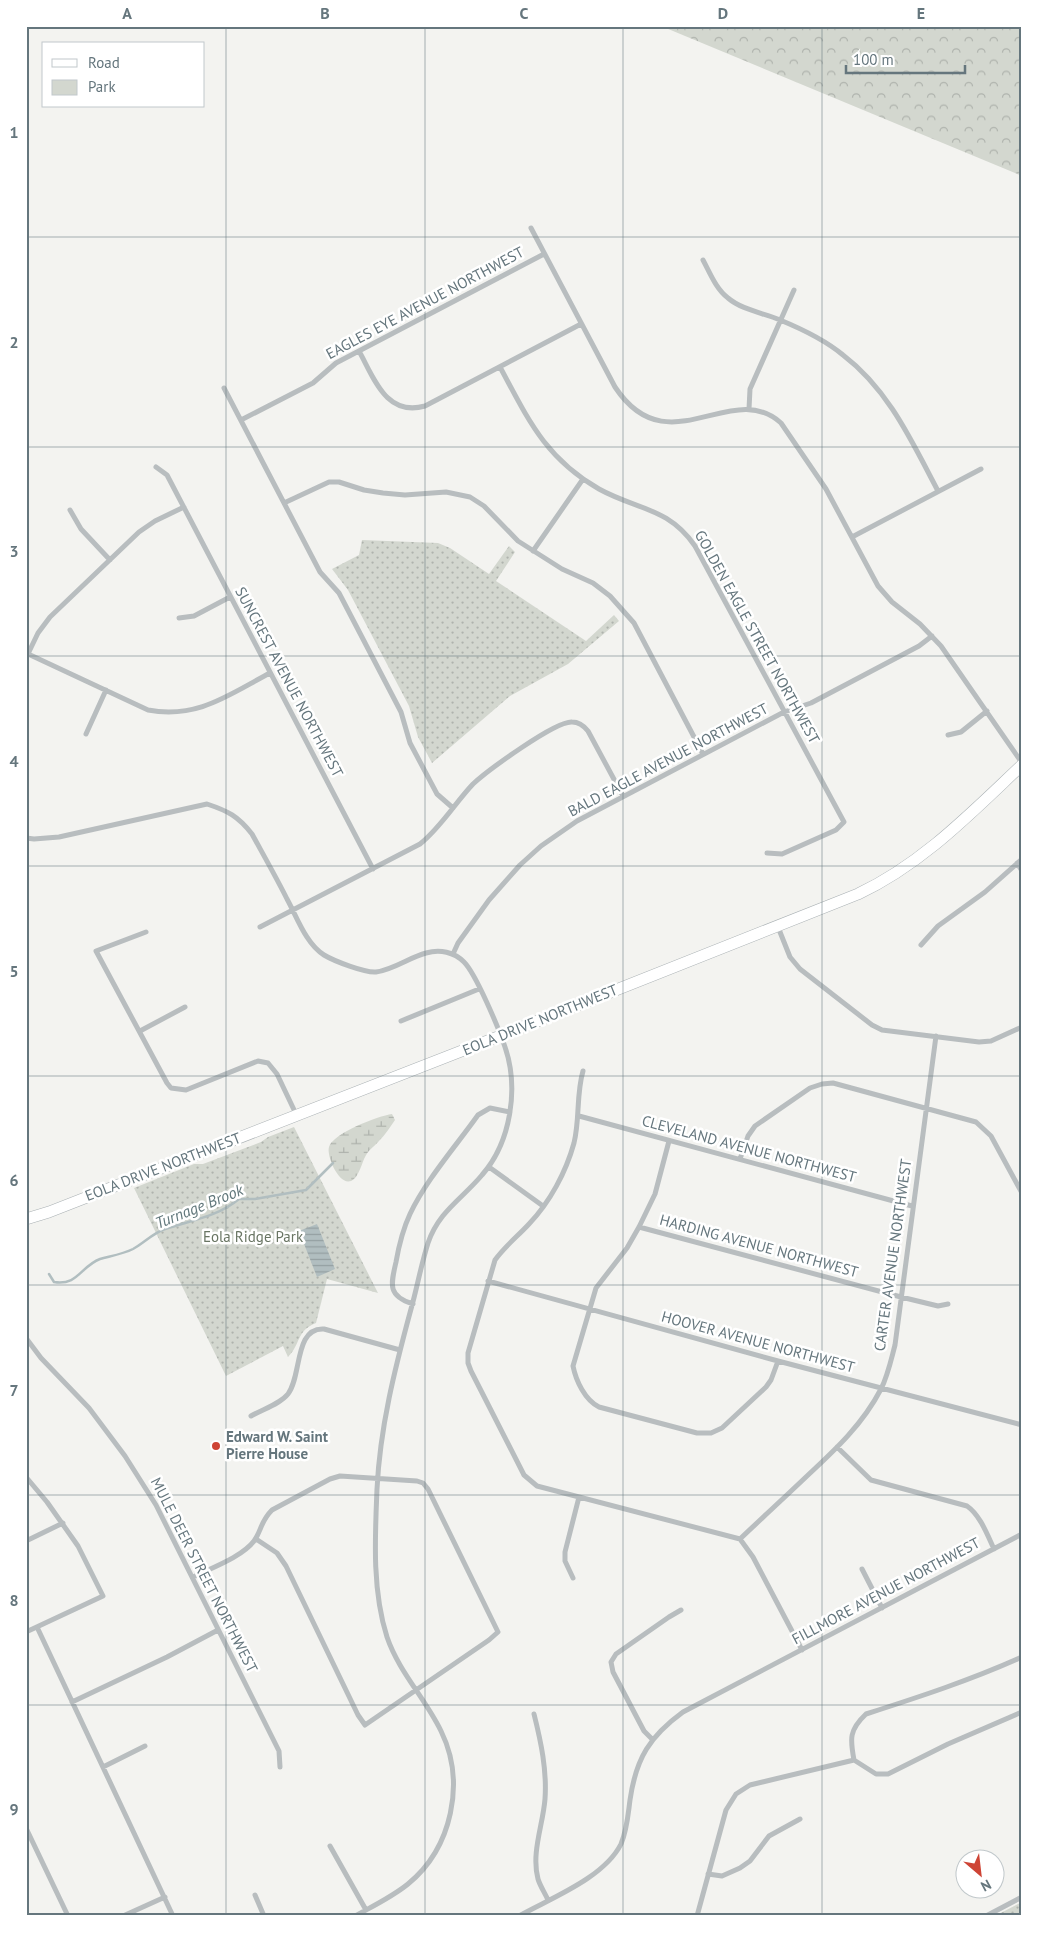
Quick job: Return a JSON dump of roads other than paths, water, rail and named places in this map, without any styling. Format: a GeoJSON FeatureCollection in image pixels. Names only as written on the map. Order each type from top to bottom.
{"type":"FeatureCollection","features":[{"type":"Feature","properties":{"kind":"main road","name":"EOLA DRIVE NORTHWEST"},"geometry":{"type":"LineString","coordinates":[[26,1219],[500,1036],[858,894],[901,870],[939,842],[1022,764]]}},
{"type":"Feature","properties":{"kind":"street"},"geometry":{"type":"LineString","coordinates":[[530,228],[615,387],[622,398],[641,415],[666,423],[683,422],[749,409],[772,415],[781,423],[826,489],[878,586],[892,602],[932,636],[987,711],[1022,764]]}},
{"type":"Feature","properties":{"kind":"street","name":"EAGLES EYE AVENUE NORTHWEST"},"geometry":{"type":"LineString","coordinates":[[241,420],[313,383],[336,363],[544,254]]}},
{"type":"Feature","properties":{"kind":"street"},"geometry":{"type":"LineString","coordinates":[[703,260],[713,280],[729,299],[781,320],[822,340],[844,355],[872,382],[898,416],[938,491]]}},
{"type":"Feature","properties":{"kind":"street"},"geometry":{"type":"LineString","coordinates":[[749,409],[750,389],[794,290]]}},
{"type":"Feature","properties":{"kind":"street"},"geometry":{"type":"LineString","coordinates":[[359,351],[383,394],[391,402],[405,408],[414,409],[425,406],[582,324]]}},
{"type":"Feature","properties":{"kind":"street","name":"GOLDEN EAGLE STREET NORTHWEST"},"geometry":{"type":"LineString","coordinates":[[500,367],[532,426],[560,460],[583,479],[620,498],[662,514],[679,526],[696,546],[844,822],[836,830],[782,854],[767,853]]}},
{"type":"Feature","properties":{"kind":"street"},"geometry":{"type":"LineString","coordinates":[[224,388],[320,572],[339,593],[388,686],[401,712],[410,743],[437,794],[453,808]]}},
{"type":"Feature","properties":{"kind":"street","name":"SUNCREST AVENUE NORTHWEST"},"geometry":{"type":"LineString","coordinates":[[156,467],[168,475],[373,869]]}},
{"type":"Feature","properties":{"kind":"street"},"geometry":{"type":"LineString","coordinates":[[852,537],[981,469]]}},
{"type":"Feature","properties":{"kind":"street"},"geometry":{"type":"LineString","coordinates":[[533,551],[583,479]]}},
{"type":"Feature","properties":{"kind":"street"},"geometry":{"type":"LineString","coordinates":[[284,504],[329,482],[339,482],[364,490],[405,495],[446,492],[470,497],[484,506],[518,541],[562,569],[592,583],[610,596],[634,623],[703,754]]}},
{"type":"Feature","properties":{"kind":"street"},"geometry":{"type":"LineString","coordinates":[[184,506],[155,521],[139,532],[50,617],[38,633],[27,655],[148,710],[165,713],[196,710],[270,673]]}},
{"type":"Feature","properties":{"kind":"street"},"geometry":{"type":"LineString","coordinates":[[70,510],[81,530],[110,560]]}},
{"type":"Feature","properties":{"kind":"street"},"geometry":{"type":"LineString","coordinates":[[179,618],[194,616],[230,597]]}},
{"type":"Feature","properties":{"kind":"street","name":"BALD EAGLE AVENUE NORTHWEST"},"geometry":{"type":"LineString","coordinates":[[453,954],[458,943],[489,900],[520,865],[560,832],[623,796],[784,712],[830,694],[919,646],[932,636]]}},
{"type":"Feature","properties":{"kind":"street"},"geometry":{"type":"LineString","coordinates":[[86,734],[106,690]]}},
{"type":"Feature","properties":{"kind":"street"},"geometry":{"type":"LineString","coordinates":[[948,735],[961,732],[987,711]]}},
{"type":"Feature","properties":{"kind":"street"},"geometry":{"type":"LineString","coordinates":[[260,927],[420,844],[430,836],[474,784],[514,752],[566,723],[578,723],[588,731],[623,796]]}},
{"type":"Feature","properties":{"kind":"street"},"geometry":{"type":"LineString","coordinates":[[26,838],[59,837],[207,804],[227,811],[242,821],[252,834],[310,942],[321,953],[364,970],[379,971],[425,953],[438,950],[453,954],[468,966],[505,1049],[512,1082],[510,1112],[502,1140],[482,1176],[449,1207],[428,1243],[382,1429],[377,1478],[375,1522],[379,1602],[383,1621],[392,1648],[405,1676],[442,1732],[450,1755],[454,1781],[450,1817],[439,1846],[417,1875],[400,1890],[356,1916]]}},
{"type":"Feature","properties":{"kind":"street"},"geometry":{"type":"LineString","coordinates":[[1020,861],[1022,871]]}},
{"type":"Feature","properties":{"kind":"street"},"geometry":{"type":"LineString","coordinates":[[922,945],[938,926],[985,892],[1020,861]]}},
{"type":"Feature","properties":{"kind":"street"},"geometry":{"type":"LineString","coordinates":[[777,926],[790,957],[800,969],[872,1025],[882,1030],[979,1042],[991,1041],[1022,1027]]}},
{"type":"Feature","properties":{"kind":"street"},"geometry":{"type":"LineString","coordinates":[[146,932],[96,951],[171,1088],[186,1090],[258,1061],[268,1063],[277,1074],[296,1115]]}},
{"type":"Feature","properties":{"kind":"street"},"geometry":{"type":"LineString","coordinates":[[401,1020],[479,989]]}},
{"type":"Feature","properties":{"kind":"street"},"geometry":{"type":"LineString","coordinates":[[140,1031],[185,1007]]}},
{"type":"Feature","properties":{"kind":"street","name":"CARTER AVENUE NORTHWEST"},"geometry":{"type":"LineString","coordinates":[[740,1539],[837,1447],[868,1412],[890,1367],[895,1345],[936,1036]]}},
{"type":"Feature","properties":{"kind":"street"},"geometry":{"type":"LineString","coordinates":[[583,1071],[579,1084],[579,1116],[574,1144],[566,1167],[554,1189],[531,1222],[504,1248],[495,1260],[468,1353],[468,1363],[471,1371],[524,1475],[537,1486],[740,1539],[753,1557],[802,1650]]}},
{"type":"Feature","properties":{"kind":"street"},"geometry":{"type":"LineString","coordinates":[[740,1160],[748,1136],[755,1126],[810,1088],[833,1083],[976,1122],[984,1127],[991,1136],[1022,1193]]}},
{"type":"Feature","properties":{"kind":"street"},"geometry":{"type":"LineString","coordinates":[[412,1304],[399,1298],[395,1294],[392,1285],[401,1238],[410,1214],[423,1192],[478,1115],[490,1108],[510,1112]]}},
{"type":"Feature","properties":{"kind":"street","name":"CLEVELAND AVENUE NORTHWEST"},"geometry":{"type":"LineString","coordinates":[[579,1116],[912,1206]]}},
{"type":"Feature","properties":{"kind":"street"},"geometry":{"type":"LineString","coordinates":[[669,1141],[655,1194],[639,1227],[627,1248],[596,1288],[573,1366],[575,1375],[588,1398],[599,1407],[696,1433],[711,1433],[722,1428],[766,1387],[771,1380],[778,1361]]}},
{"type":"Feature","properties":{"kind":"street"},"geometry":{"type":"LineString","coordinates":[[489,1166],[543,1206]]}},
{"type":"Feature","properties":{"kind":"street","name":"HARDING AVENUE NORTHWEST"},"geometry":{"type":"LineString","coordinates":[[639,1227],[901,1297],[938,1306],[948,1304]]}},
{"type":"Feature","properties":{"kind":"street","name":"HOOVER AVENUE NORTHWEST"},"geometry":{"type":"LineString","coordinates":[[488,1281],[778,1361],[1021,1424]]}},
{"type":"Feature","properties":{"kind":"street"},"geometry":{"type":"LineString","coordinates":[[251,1416],[287,1394],[292,1387],[305,1338],[314,1330],[324,1329],[400,1350]]}},
{"type":"Feature","properties":{"kind":"street","name":"MULE DEER STREET NORTHWEST"},"geometry":{"type":"LineString","coordinates":[[26,1338],[41,1358],[89,1408],[125,1456],[156,1506],[279,1752],[280,1767]]}},
{"type":"Feature","properties":{"kind":"street"},"geometry":{"type":"LineString","coordinates":[[837,1447],[871,1480],[966,1506],[973,1510],[994,1549]]}},
{"type":"Feature","properties":{"kind":"street"},"geometry":{"type":"LineString","coordinates":[[193,1577],[242,1551],[256,1539],[264,1518],[272,1510],[330,1479],[340,1476],[417,1481],[423,1483],[428,1489],[498,1632],[365,1725],[358,1715],[286,1566],[277,1553],[256,1539]]}},
{"type":"Feature","properties":{"kind":"street"},"geometry":{"type":"LineString","coordinates":[[26,1477],[63,1523],[84,1555],[103,1596],[26,1632]]}},
{"type":"Feature","properties":{"kind":"street"},"geometry":{"type":"LineString","coordinates":[[573,1578],[566,1562],[565,1552],[579,1497]]}},
{"type":"Feature","properties":{"kind":"street"},"geometry":{"type":"LineString","coordinates":[[26,1541],[63,1523]]}},
{"type":"Feature","properties":{"kind":"street","name":"FILLMORE AVENUE NORTHWEST"},"geometry":{"type":"LineString","coordinates":[[519,1916],[589,1877],[606,1863],[620,1845],[627,1827],[635,1774],[642,1756],[652,1740],[666,1724],[683,1712],[1022,1534]]}},
{"type":"Feature","properties":{"kind":"street"},"geometry":{"type":"LineString","coordinates":[[862,1568],[882,1608]]}},
{"type":"Feature","properties":{"kind":"street"},"geometry":{"type":"LineString","coordinates":[[652,1740],[644,1730],[612,1672],[611,1662],[616,1654],[681,1610]]}},
{"type":"Feature","properties":{"kind":"street"},"geometry":{"type":"LineString","coordinates":[[37,1627],[173,1916]]}},
{"type":"Feature","properties":{"kind":"street"},"geometry":{"type":"LineString","coordinates":[[72,1702],[167,1657],[218,1630]]}},
{"type":"Feature","properties":{"kind":"street"},"geometry":{"type":"LineString","coordinates":[[1021,1657],[930,1694],[866,1714],[859,1720],[852,1732],[850,1741],[854,1760],[876,1774],[888,1774],[948,1744],[1022,1712]]}},
{"type":"Feature","properties":{"kind":"street"},"geometry":{"type":"LineString","coordinates":[[534,1714],[546,1776],[543,1817],[535,1864],[538,1881],[548,1900]]}},
{"type":"Feature","properties":{"kind":"street"},"geometry":{"type":"LineString","coordinates":[[102,1767],[145,1746]]}},
{"type":"Feature","properties":{"kind":"street"},"geometry":{"type":"LineString","coordinates":[[697,1916],[726,1810],[736,1794],[750,1785],[841,1765],[854,1760]]}},
{"type":"Feature","properties":{"kind":"street"},"geometry":{"type":"LineString","coordinates":[[708,1874],[722,1876],[740,1868],[750,1861],[769,1836],[800,1819]]}},
{"type":"Feature","properties":{"kind":"street"},"geometry":{"type":"LineString","coordinates":[[26,1828],[68,1916]]}},
{"type":"Feature","properties":{"kind":"street"},"geometry":{"type":"LineString","coordinates":[[26,1847],[33,1844]]}},
{"type":"Feature","properties":{"kind":"street"},"geometry":{"type":"LineString","coordinates":[[330,1846],[366,1910]]}},
{"type":"Feature","properties":{"kind":"street"},"geometry":{"type":"LineString","coordinates":[[255,1895],[264,1916]]}},
{"type":"Feature","properties":{"kind":"street"},"geometry":{"type":"LineString","coordinates":[[123,1916],[165,1897]]}},
{"type":"Feature","properties":{"kind":"street"},"geometry":{"type":"LineString","coordinates":[[986,1916],[1022,1897]]}},
{"type":"Feature","properties":{"kind":"waterway","name":"Turnage Brook"},"geometry":{"type":"LineString","coordinates":[[49,1274],[54,1282],[69,1281],[100,1259],[129,1251],[161,1231],[213,1214],[239,1199],[255,1199],[306,1190],[333,1163]]}},
{"type":"Feature","properties":{"kind":"place","name":"Edward W. Saint Pierre House"},"geometry":{"type":"Point","coordinates":[216,1446]}},
{"type":"Feature","properties":{"kind":"park label","name":"Eola Ridge Park"},"geometry":{"type":"Point","coordinates":[253,1237]}}]}
